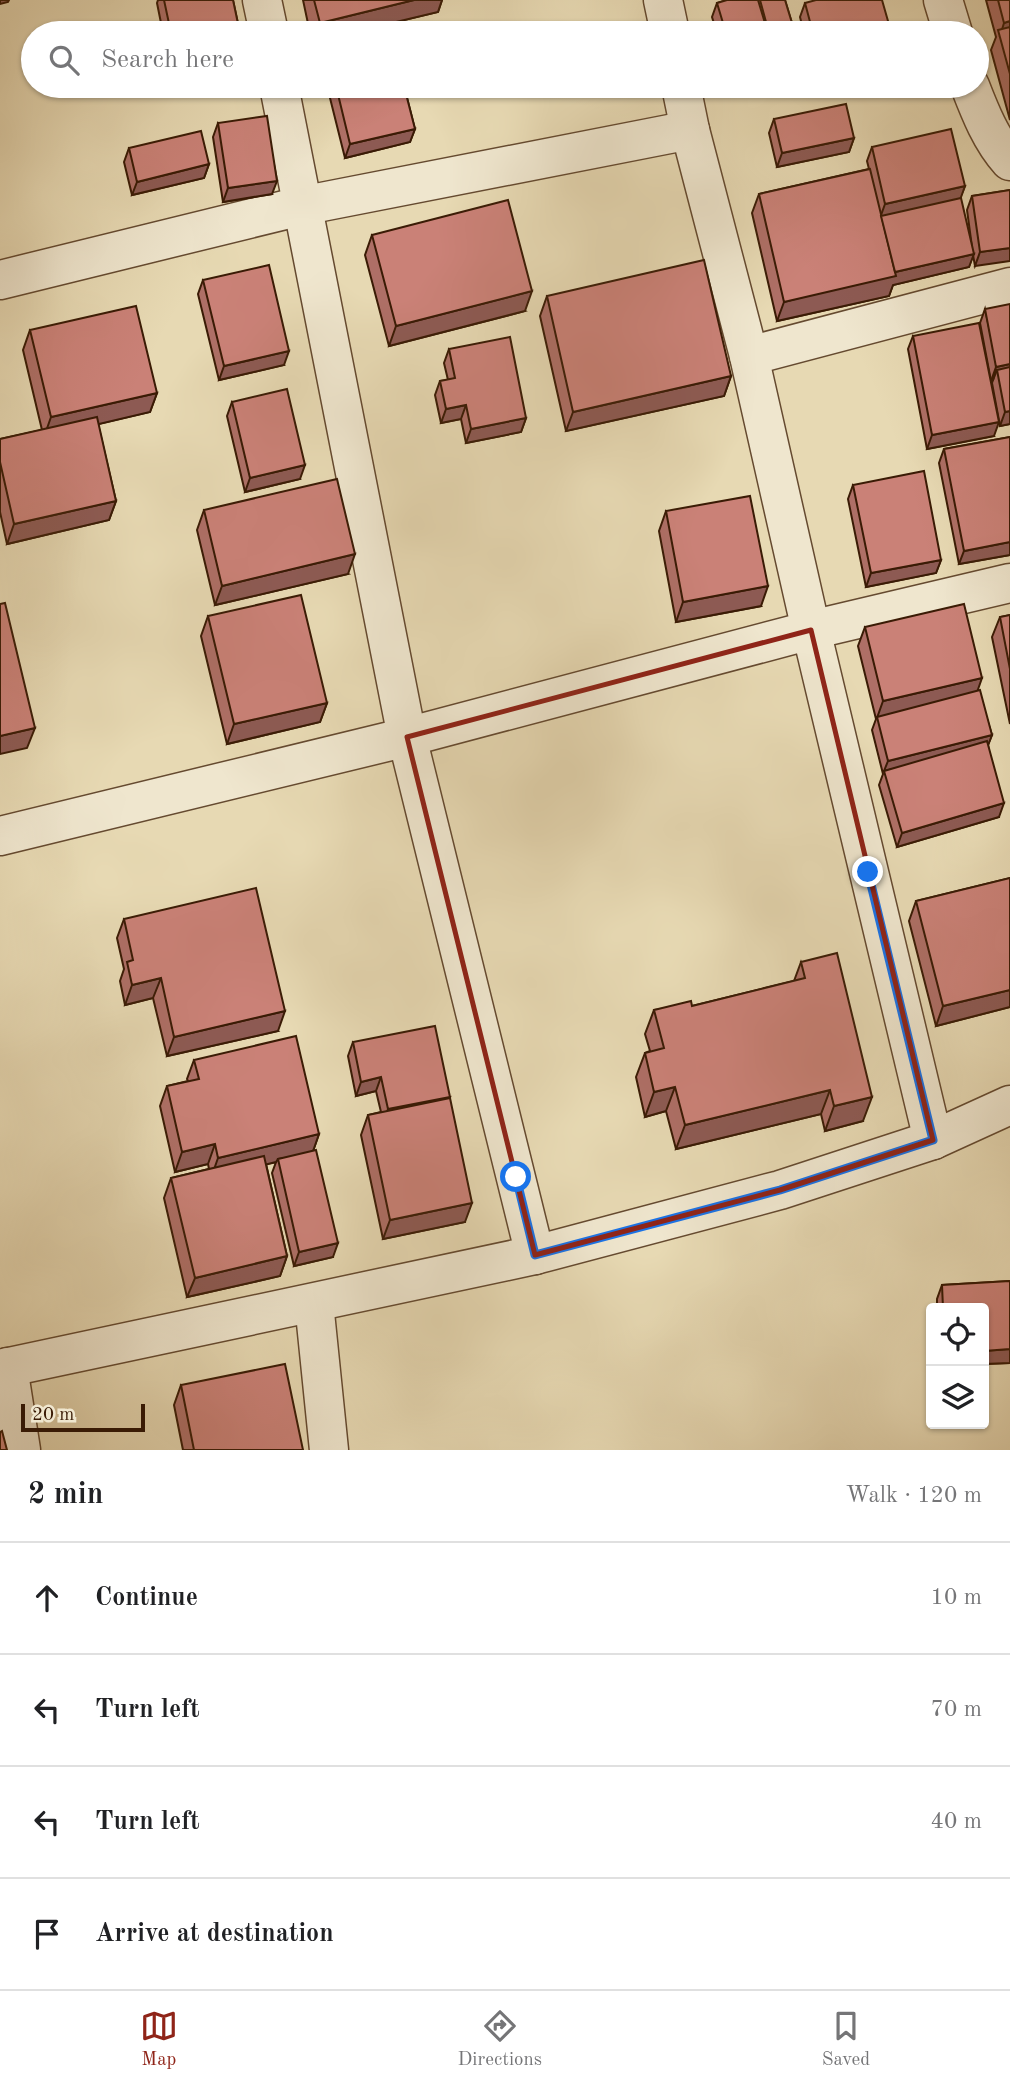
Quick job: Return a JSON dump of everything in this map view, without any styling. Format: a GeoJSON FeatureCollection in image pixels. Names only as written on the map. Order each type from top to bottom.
{"type":"FeatureCollection","features":[{"type":"Feature","properties":{"kind":"street"},"geometry":{"type":"LineString","coordinates":[[262,0],[266,21]]}},
{"type":"Feature","properties":{"kind":"street"},"geometry":{"type":"LineString","coordinates":[[663,0],[667,21]]}},
{"type":"Feature","properties":{"kind":"street"},"geometry":{"type":"LineString","coordinates":[[943,0],[949,21]]}},
{"type":"Feature","properties":{"kind":"street"},"geometry":{"type":"LineString","coordinates":[[281,98],[407,737],[535,1255]]}},
{"type":"Feature","properties":{"kind":"street"},"geometry":{"type":"LineString","coordinates":[[683,98],[749,356],[810,630],[933,1140]]}},
{"type":"Feature","properties":{"kind":"street"},"geometry":{"type":"LineString","coordinates":[[975,98],[1001,151],[1010,161]]}},
{"type":"Feature","properties":{"kind":"street"},"geometry":{"type":"LineString","coordinates":[[0,280],[301,206],[690,130]]}},
{"type":"Feature","properties":{"kind":"street"},"geometry":{"type":"LineString","coordinates":[[749,356],[1010,287]]}},
{"type":"Feature","properties":{"kind":"street"},"geometry":{"type":"LineString","coordinates":[[0,836],[407,737],[810,630],[1010,583]]}},
{"type":"Feature","properties":{"kind":"street"},"geometry":{"type":"LineString","coordinates":[[21,1450],[4,1368],[535,1255],[780,1190],[933,1140],[1010,1105]]}},
{"type":"Feature","properties":{"kind":"street"},"geometry":{"type":"LineString","coordinates":[[314,1303],[329,1450]]}},
{"type":"Feature","properties":{"kind":"highlighted area"},"geometry":{"type":"Polygon","coordinates":[[[811,630],[933,1140],[780,1190],[535,1255],[407,737],[811,630]]]}},
{"type":"Feature","properties":{"kind":"building"},"geometry":{"type":"Polygon","coordinates":[[[164,0],[233,0],[237,21],[168,21],[164,0]]]}},
{"type":"Feature","properties":{"kind":"building"},"geometry":{"type":"Polygon","coordinates":[[[314,0],[414,0],[328,21],[319,21],[314,0]]]}},
{"type":"Feature","properties":{"kind":"building"},"geometry":{"type":"Polygon","coordinates":[[[727,0],[758,0],[764,21],[722,21],[717,3],[727,0]]]}},
{"type":"Feature","properties":{"kind":"building"},"geometry":{"type":"Polygon","coordinates":[[[760,0],[785,0],[791,21],[766,21],[760,0]]]}},
{"type":"Feature","properties":{"kind":"building"},"geometry":{"type":"Polygon","coordinates":[[[816,0],[882,0],[888,21],[810,21],[805,3],[816,0]]]}},
{"type":"Feature","properties":{"kind":"building"},"geometry":{"type":"Polygon","coordinates":[[[998,0],[1010,0],[1010,21],[1004,23],[998,0]]]}},
{"type":"Feature","properties":{"kind":"building"},"geometry":{"type":"Polygon","coordinates":[[[1010,27],[1010,74],[998,30],[1010,27]]]}},
{"type":"Feature","properties":{"kind":"building"},"geometry":{"type":"Polygon","coordinates":[[[339,98],[407,98],[415,129],[350,144],[339,98]]]}},
{"type":"Feature","properties":{"kind":"building"},"geometry":{"type":"Polygon","coordinates":[[[846,104],[854,138],[782,153],[774,119],[846,104]]]}},
{"type":"Feature","properties":{"kind":"building"},"geometry":{"type":"Polygon","coordinates":[[[267,116],[277,181],[228,188],[218,123],[267,116]]]}},
{"type":"Feature","properties":{"kind":"building"},"geometry":{"type":"Polygon","coordinates":[[[951,129],[965,186],[885,204],[872,147],[951,129]]]}},
{"type":"Feature","properties":{"kind":"building"},"geometry":{"type":"Polygon","coordinates":[[[201,131],[209,164],[137,182],[129,148],[201,131]]]}},
{"type":"Feature","properties":{"kind":"building"},"geometry":{"type":"Polygon","coordinates":[[[870,169],[896,276],[784,302],[759,194],[870,169]]]}},
{"type":"Feature","properties":{"kind":"building"},"geometry":{"type":"Polygon","coordinates":[[[1010,190],[1010,248],[980,252],[972,196],[1010,190]]]}},
{"type":"Feature","properties":{"kind":"building"},"geometry":{"type":"Polygon","coordinates":[[[961,198],[974,254],[895,272],[881,216],[961,198]]]}},
{"type":"Feature","properties":{"kind":"building"},"geometry":{"type":"Polygon","coordinates":[[[508,200],[532,291],[396,326],[372,235],[508,200]]]}},
{"type":"Feature","properties":{"kind":"building"},"geometry":{"type":"Polygon","coordinates":[[[704,260],[731,376],[573,412],[547,296],[704,260]]]}},
{"type":"Feature","properties":{"kind":"building"},"geometry":{"type":"Polygon","coordinates":[[[269,265],[289,351],[224,366],[203,280],[269,265]]]}},
{"type":"Feature","properties":{"kind":"building"},"geometry":{"type":"Polygon","coordinates":[[[1010,304],[1010,364],[996,367],[985,309],[1010,304]]]}},
{"type":"Feature","properties":{"kind":"building"},"geometry":{"type":"Polygon","coordinates":[[[136,306],[157,393],[51,417],[30,330],[136,306]]]}},
{"type":"Feature","properties":{"kind":"building"},"geometry":{"type":"Polygon","coordinates":[[[979,323],[999,422],[932,435],[913,336],[979,323]]]}},
{"type":"Feature","properties":{"kind":"building"},"geometry":{"type":"Polygon","coordinates":[[[510,337],[526,418],[471,429],[466,405],[446,409],[440,381],[455,378],[449,349],[510,337]]]}},
{"type":"Feature","properties":{"kind":"building"},"geometry":{"type":"Polygon","coordinates":[[[1010,367],[1010,411],[1005,412],[997,370],[1010,367]]]}},
{"type":"Feature","properties":{"kind":"building"},"geometry":{"type":"Polygon","coordinates":[[[287,389],[305,465],[250,478],[232,402],[287,389]]]}},
{"type":"Feature","properties":{"kind":"building"},"geometry":{"type":"Polygon","coordinates":[[[97,417],[116,501],[14,524],[0,462],[0,439],[97,417]]]}},
{"type":"Feature","properties":{"kind":"building"},"geometry":{"type":"Polygon","coordinates":[[[1010,437],[1010,542],[964,551],[944,449],[1010,437]]]}},
{"type":"Feature","properties":{"kind":"building"},"geometry":{"type":"Polygon","coordinates":[[[924,471],[941,560],[871,573],[853,485],[924,471]]]}},
{"type":"Feature","properties":{"kind":"building"},"geometry":{"type":"Polygon","coordinates":[[[337,479],[355,554],[222,586],[204,510],[337,479]]]}},
{"type":"Feature","properties":{"kind":"building"},"geometry":{"type":"Polygon","coordinates":[[[750,496],[768,586],[683,602],[666,511],[750,496]]]}},
{"type":"Feature","properties":{"kind":"building"},"geometry":{"type":"Polygon","coordinates":[[[301,595],[327,703],[234,724],[208,616],[301,595]]]}},
{"type":"Feature","properties":{"kind":"building"},"geometry":{"type":"Polygon","coordinates":[[[5,603],[35,728],[0,736],[0,604],[5,603]]]}},
{"type":"Feature","properties":{"kind":"building"},"geometry":{"type":"Polygon","coordinates":[[[964,604],[982,678],[883,701],[865,627],[964,604]]]}},
{"type":"Feature","properties":{"kind":"building"},"geometry":{"type":"Polygon","coordinates":[[[1010,615],[1010,669],[1000,617],[1010,615]]]}},
{"type":"Feature","properties":{"kind":"building"},"geometry":{"type":"Polygon","coordinates":[[[980,690],[992,735],[888,761],[877,717],[980,690]]]}},
{"type":"Feature","properties":{"kind":"building"},"geometry":{"type":"Polygon","coordinates":[[[987,741],[1004,803],[902,833],[884,771],[987,741]]]}},
{"type":"Feature","properties":{"kind":"building"},"geometry":{"type":"Polygon","coordinates":[[[1010,878],[1010,990],[943,1006],[916,901],[1010,878]]]}},
{"type":"Feature","properties":{"kind":"building"},"geometry":{"type":"Polygon","coordinates":[[[256,888],[285,1011],[174,1037],[161,978],[132,985],[127,962],[133,960],[124,919],[256,888]]]}},
{"type":"Feature","properties":{"kind":"building"},"geometry":{"type":"Polygon","coordinates":[[[837,953],[872,1097],[834,1106],[830,1090],[685,1125],[675,1087],[654,1092],[645,1053],[664,1048],[654,1010],[691,1001],[692,1006],[805,978],[801,962],[837,953]]]}},
{"type":"Feature","properties":{"kind":"building"},"geometry":{"type":"Polygon","coordinates":[[[435,1026],[450,1097],[388,1109],[381,1077],[361,1082],[353,1042],[435,1026]]]}},
{"type":"Feature","properties":{"kind":"building"},"geometry":{"type":"Polygon","coordinates":[[[296,1036],[319,1134],[218,1158],[215,1144],[182,1152],[167,1086],[199,1079],[194,1060],[296,1036]]]}},
{"type":"Feature","properties":{"kind":"building"},"geometry":{"type":"Polygon","coordinates":[[[450,1098],[472,1203],[390,1220],[368,1115],[450,1098]]]}},
{"type":"Feature","properties":{"kind":"building"},"geometry":{"type":"Polygon","coordinates":[[[316,1150],[338,1243],[299,1252],[278,1159],[316,1150]]]}},
{"type":"Feature","properties":{"kind":"building"},"geometry":{"type":"Polygon","coordinates":[[[264,1156],[287,1256],[195,1278],[171,1178],[264,1156]]]}},
{"type":"Feature","properties":{"kind":"building"},"geometry":{"type":"Polygon","coordinates":[[[1010,1281],[1010,1349],[989,1351],[989,1303],[943,1303],[942,1285],[1010,1281]]]}},
{"type":"Feature","properties":{"kind":"building"},"geometry":{"type":"Polygon","coordinates":[[[285,1364],[303,1450],[194,1450],[181,1385],[285,1364]]]}},
{"type":"Feature","properties":{"kind":"building"},"geometry":{"type":"Polygon","coordinates":[[[2,1431],[7,1450],[0,1450],[2,1431]]]}},
{"type":"Feature","properties":{"kind":"route"},"geometry":{"type":"LineString","coordinates":[[516,1177],[535,1255],[780,1190],[933,1140],[868,872]]}}]}
